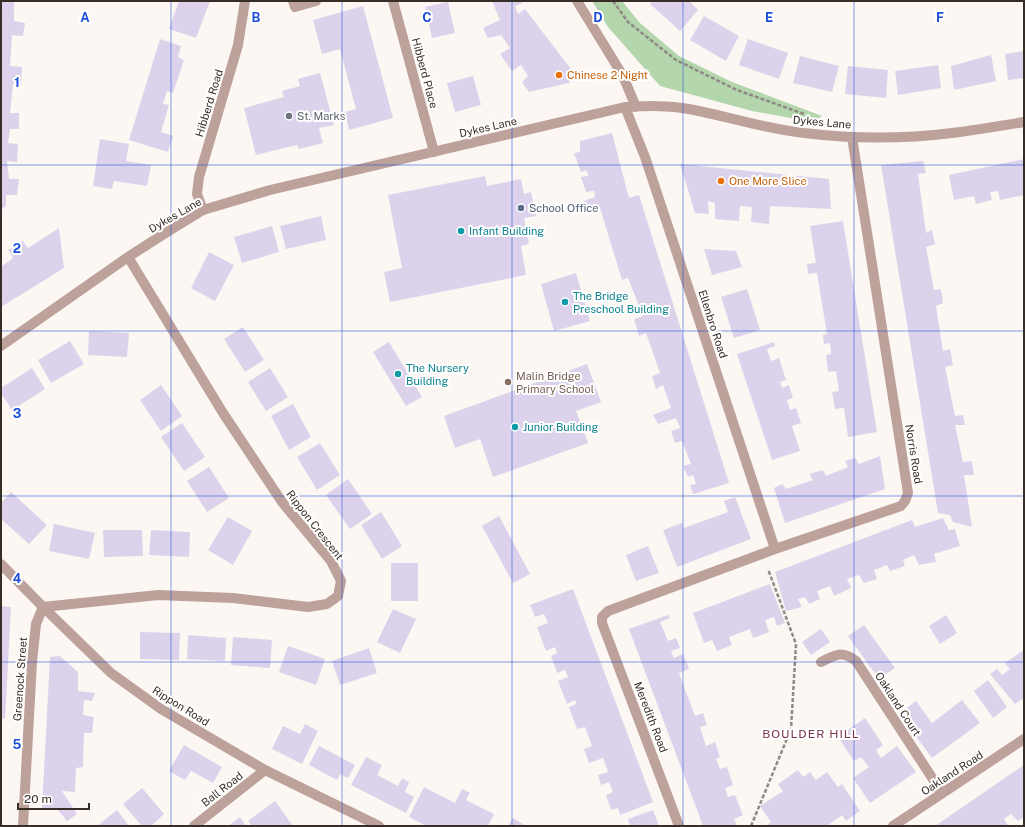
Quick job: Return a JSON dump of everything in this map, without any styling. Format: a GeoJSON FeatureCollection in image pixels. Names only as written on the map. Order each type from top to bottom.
{"type":"FeatureCollection","features":[{"type":"Feature","properties":{"kind":"street","name":"Hibberd Road"},"geometry":{"type":"LineString","coordinates":[[203,210],[197,194],[199,177],[238,45],[245,1]]}},
{"type":"Feature","properties":{"kind":"street"},"geometry":{"type":"LineString","coordinates":[[293,1],[295,7],[316,1]]}},
{"type":"Feature","properties":{"kind":"street","name":"Hibberd Place"},"geometry":{"type":"LineString","coordinates":[[393,1],[434,152]]}},
{"type":"Feature","properties":{"kind":"street"},"geometry":{"type":"LineString","coordinates":[[577,1],[623,76],[636,107]]}},
{"type":"Feature","properties":{"kind":"street","name":"Dykes Lane"},"geometry":{"type":"LineString","coordinates":[[1,346],[128,257],[203,210],[270,190],[625,107],[658,106],[688,109],[751,124],[803,133],[852,137],[901,137],[952,133],[1024,122]]}},
{"type":"Feature","properties":{"kind":"street","name":"Ellenbro Road"},"geometry":{"type":"LineString","coordinates":[[625,107],[645,156],[775,549]]}},
{"type":"Feature","properties":{"kind":"street","name":"Norris Road"},"geometry":{"type":"LineString","coordinates":[[602,617],[608,611],[775,549],[901,506],[905,501],[908,493],[852,137]]}},
{"type":"Feature","properties":{"kind":"street","name":"Rippon Crescent"},"geometry":{"type":"LineString","coordinates":[[42,607],[158,595],[233,598],[308,607],[327,604],[338,596],[341,581],[331,561],[282,502],[222,413],[128,257]]}},
{"type":"Feature","properties":{"kind":"street","name":"Rippon Road"},"geometry":{"type":"LineString","coordinates":[[1,564],[42,607],[111,673],[148,700],[265,770],[379,826]]}},
{"type":"Feature","properties":{"kind":"street","name":"Greenock Street"},"geometry":{"type":"LineString","coordinates":[[23,826],[32,662],[36,624],[42,607]]}},
{"type":"Feature","properties":{"kind":"street","name":"Meredith Road"},"geometry":{"type":"LineString","coordinates":[[602,617],[602,623],[679,826]]}},
{"type":"Feature","properties":{"kind":"street","name":"Oakland Court"},"geometry":{"type":"LineString","coordinates":[[821,662],[838,654],[848,655],[856,661],[942,793]]}},
{"type":"Feature","properties":{"kind":"street","name":"Oakland Road"},"geometry":{"type":"LineString","coordinates":[[892,826],[1024,739]]}},
{"type":"Feature","properties":{"kind":"street","name":"Ball Road"},"geometry":{"type":"LineString","coordinates":[[194,826],[265,770]]}},
{"type":"Feature","properties":{"kind":"path"},"geometry":{"type":"LineString","coordinates":[[613,1],[628,22],[676,60],[738,90],[809,116]]}},
{"type":"Feature","properties":{"kind":"path"},"geometry":{"type":"LineString","coordinates":[[751,826],[790,729],[796,644],[762,554]]}},
{"type":"Feature","properties":{"kind":"green space"},"geometry":{"type":"Polygon","coordinates":[[[592,1],[622,1],[640,23],[679,56],[732,82],[822,116],[812,122],[752,111],[660,86],[608,27],[592,1]]]}},
{"type":"Feature","properties":{"kind":"building"},"geometry":{"type":"Polygon","coordinates":[[[1,1],[14,1],[14,21],[25,23],[23,36],[12,35],[10,66],[22,67],[21,85],[13,84],[10,113],[19,113],[19,129],[10,129],[8,143],[18,144],[17,162],[7,161],[9,179],[19,179],[17,195],[6,195],[6,206],[1,210],[1,1]]]}},
{"type":"Feature","properties":{"kind":"building"},"geometry":{"type":"Polygon","coordinates":[[[179,1],[210,1],[196,38],[169,29],[179,1]]]}},
{"type":"Feature","properties":{"kind":"building"},"geometry":{"type":"Polygon","coordinates":[[[492,1],[521,1],[522,3],[515,6],[518,14],[525,9],[574,73],[569,83],[529,92],[522,82],[528,76],[521,65],[512,71],[500,54],[510,48],[501,35],[488,38],[483,28],[500,20],[492,1]]]}},
{"type":"Feature","properties":{"kind":"building"},"geometry":{"type":"Polygon","coordinates":[[[653,1],[689,1],[698,10],[680,31],[650,4],[653,1]]]}},
{"type":"Feature","properties":{"kind":"building"},"geometry":{"type":"Polygon","coordinates":[[[448,2],[455,33],[432,38],[425,7],[448,2]]]}},
{"type":"Feature","properties":{"kind":"building"},"geometry":{"type":"Polygon","coordinates":[[[363,6],[393,118],[349,130],[345,112],[356,109],[340,49],[322,54],[313,20],[363,6]]]}},
{"type":"Feature","properties":{"kind":"building"},"geometry":{"type":"Polygon","coordinates":[[[704,16],[739,36],[726,61],[690,40],[704,16]]]}},
{"type":"Feature","properties":{"kind":"building"},"geometry":{"type":"Polygon","coordinates":[[[160,39],[181,46],[178,57],[184,60],[173,93],[167,91],[163,104],[169,105],[161,132],[173,136],[168,152],[129,140],[160,39]]]}},
{"type":"Feature","properties":{"kind":"building"},"geometry":{"type":"Polygon","coordinates":[[[748,39],[788,53],[779,79],[739,65],[748,39]]]}},
{"type":"Feature","properties":{"kind":"building"},"geometry":{"type":"Polygon","coordinates":[[[1024,51],[1024,78],[1008,80],[1005,54],[1024,51]]]}},
{"type":"Feature","properties":{"kind":"building"},"geometry":{"type":"Polygon","coordinates":[[[991,55],[996,81],[954,90],[951,66],[991,55]]]}},
{"type":"Feature","properties":{"kind":"building"},"geometry":{"type":"Polygon","coordinates":[[[800,56],[839,66],[832,92],[793,83],[800,56]]]}},
{"type":"Feature","properties":{"kind":"building"},"geometry":{"type":"Polygon","coordinates":[[[938,65],[941,88],[898,95],[895,71],[938,65]]]}},
{"type":"Feature","properties":{"kind":"building"},"geometry":{"type":"Polygon","coordinates":[[[848,66],[888,70],[886,98],[845,94],[848,66]]]}},
{"type":"Feature","properties":{"kind":"building","name":"St. Marks"},"geometry":{"type":"Polygon","coordinates":[[[320,73],[334,125],[319,128],[323,143],[299,149],[297,145],[256,155],[244,108],[284,97],[282,91],[300,86],[298,79],[320,73]]]}},
{"type":"Feature","properties":{"kind":"building"},"geometry":{"type":"Polygon","coordinates":[[[473,76],[481,105],[455,112],[447,83],[473,76]]]}},
{"type":"Feature","properties":{"kind":"building"},"geometry":{"type":"Polygon","coordinates":[[[612,133],[629,198],[639,195],[729,483],[693,494],[690,485],[696,484],[693,475],[688,477],[683,466],[691,464],[682,441],[675,443],[671,431],[680,428],[676,418],[658,424],[653,415],[671,408],[663,385],[656,389],[652,376],[660,373],[646,333],[639,336],[634,319],[643,316],[628,278],[622,280],[600,208],[587,212],[584,201],[595,197],[594,191],[586,192],[581,177],[588,176],[587,170],[581,172],[574,153],[580,152],[580,141],[612,133]]]}},
{"type":"Feature","properties":{"kind":"building"},"geometry":{"type":"Polygon","coordinates":[[[100,139],[129,144],[126,161],[151,165],[147,186],[114,181],[112,189],[93,186],[100,139]]]}},
{"type":"Feature","properties":{"kind":"building"},"geometry":{"type":"Polygon","coordinates":[[[1024,159],[1024,195],[1000,200],[998,191],[990,192],[992,200],[976,204],[974,196],[954,200],[949,175],[1024,159]]]}},
{"type":"Feature","properties":{"kind":"building"},"geometry":{"type":"Polygon","coordinates":[[[923,161],[926,173],[918,174],[926,233],[932,230],[935,244],[926,247],[934,290],[941,289],[943,303],[936,306],[943,351],[950,349],[953,365],[945,367],[955,416],[963,415],[965,425],[955,425],[963,462],[972,461],[974,475],[964,475],[972,527],[953,522],[950,515],[938,513],[881,165],[923,161]]]}},
{"type":"Feature","properties":{"kind":"building"},"geometry":{"type":"Polygon","coordinates":[[[680,164],[829,179],[831,209],[770,206],[769,224],[751,222],[752,207],[740,206],[739,221],[715,219],[715,203],[708,201],[709,214],[695,213],[680,164]]]}},
{"type":"Feature","properties":{"kind":"building","name":"Infant Building"},"geometry":{"type":"Polygon","coordinates":[[[485,176],[487,186],[521,179],[524,194],[531,192],[536,216],[524,218],[529,244],[521,246],[526,275],[390,302],[384,272],[402,268],[388,195],[485,176]]]}},
{"type":"Feature","properties":{"kind":"building"},"geometry":{"type":"Polygon","coordinates":[[[321,216],[326,240],[286,249],[280,226],[321,216]]]}},
{"type":"Feature","properties":{"kind":"building"},"geometry":{"type":"Polygon","coordinates":[[[843,221],[877,432],[848,437],[844,408],[835,409],[832,392],[839,391],[836,371],[828,372],[826,355],[831,354],[830,343],[824,344],[823,335],[827,334],[817,273],[808,274],[807,264],[816,263],[810,226],[843,221]]]}},
{"type":"Feature","properties":{"kind":"building"},"geometry":{"type":"Polygon","coordinates":[[[272,226],[279,252],[242,263],[234,237],[272,226]]]}},
{"type":"Feature","properties":{"kind":"building"},"geometry":{"type":"Polygon","coordinates":[[[59,228],[64,268],[1,307],[1,267],[13,258],[8,250],[23,241],[28,248],[59,228]]]}},
{"type":"Feature","properties":{"kind":"building"},"geometry":{"type":"Polygon","coordinates":[[[704,249],[736,251],[742,267],[712,275],[704,249]]]}},
{"type":"Feature","properties":{"kind":"building"},"geometry":{"type":"Polygon","coordinates":[[[209,252],[234,265],[215,301],[191,288],[209,252]]]}},
{"type":"Feature","properties":{"kind":"building","name":"The Bridge Preschool Building"},"geometry":{"type":"Polygon","coordinates":[[[576,273],[590,321],[554,331],[541,284],[576,273]]]}},
{"type":"Feature","properties":{"kind":"building"},"geometry":{"type":"Polygon","coordinates":[[[747,289],[760,330],[734,338],[721,297],[747,289]]]}},
{"type":"Feature","properties":{"kind":"building"},"geometry":{"type":"Polygon","coordinates":[[[243,327],[264,360],[245,372],[224,339],[243,327]]]}},
{"type":"Feature","properties":{"kind":"building"},"geometry":{"type":"Polygon","coordinates":[[[89,331],[129,333],[127,357],[88,355],[89,331]]]}},
{"type":"Feature","properties":{"kind":"building"},"geometry":{"type":"Polygon","coordinates":[[[70,341],[84,364],[51,383],[38,360],[70,341]]]}},
{"type":"Feature","properties":{"kind":"building","name":"The Nursery Building"},"geometry":{"type":"Polygon","coordinates":[[[389,342],[422,397],[406,406],[373,352],[389,342]]]}},
{"type":"Feature","properties":{"kind":"building"},"geometry":{"type":"Polygon","coordinates":[[[774,342],[775,346],[767,349],[771,361],[779,358],[786,380],[780,382],[782,388],[789,385],[793,398],[787,400],[790,410],[796,408],[801,423],[792,426],[800,451],[772,460],[737,354],[774,342]]]}},
{"type":"Feature","properties":{"kind":"building","name":"Junior Building"},"geometry":{"type":"Polygon","coordinates":[[[587,364],[601,402],[576,411],[588,443],[493,477],[480,439],[455,448],[444,416],[587,364]]]}},
{"type":"Feature","properties":{"kind":"building"},"geometry":{"type":"Polygon","coordinates":[[[32,368],[45,389],[12,410],[1,393],[1,388],[32,368]]]}},
{"type":"Feature","properties":{"kind":"building"},"geometry":{"type":"Polygon","coordinates":[[[270,368],[288,397],[266,411],[248,382],[270,368]]]}},
{"type":"Feature","properties":{"kind":"building"},"geometry":{"type":"Polygon","coordinates":[[[161,385],[182,416],[161,431],[140,400],[161,385]]]}},
{"type":"Feature","properties":{"kind":"building"},"geometry":{"type":"Polygon","coordinates":[[[293,404],[311,437],[289,450],[271,416],[293,404]]]}},
{"type":"Feature","properties":{"kind":"building"},"geometry":{"type":"Polygon","coordinates":[[[182,423],[205,457],[184,471],[161,437],[182,423]]]}},
{"type":"Feature","properties":{"kind":"building"},"geometry":{"type":"Polygon","coordinates":[[[320,443],[340,475],[317,490],[297,457],[320,443]]]}},
{"type":"Feature","properties":{"kind":"building"},"geometry":{"type":"Polygon","coordinates":[[[880,456],[885,489],[785,523],[774,488],[782,484],[786,489],[813,480],[809,474],[823,470],[826,476],[848,467],[845,461],[855,458],[859,464],[880,456]]]}},
{"type":"Feature","properties":{"kind":"building"},"geometry":{"type":"Polygon","coordinates":[[[209,467],[229,498],[207,512],[187,481],[209,467]]]}},
{"type":"Feature","properties":{"kind":"building"},"geometry":{"type":"Polygon","coordinates":[[[348,479],[372,514],[350,529],[326,495],[348,479]]]}},
{"type":"Feature","properties":{"kind":"building"},"geometry":{"type":"Polygon","coordinates":[[[11,492],[47,525],[29,544],[1,519],[1,503],[11,492]]]}},
{"type":"Feature","properties":{"kind":"building"},"geometry":{"type":"Polygon","coordinates":[[[735,497],[751,539],[677,567],[663,530],[682,523],[684,528],[728,512],[724,501],[735,497]]]}},
{"type":"Feature","properties":{"kind":"building"},"geometry":{"type":"Polygon","coordinates":[[[381,512],[402,546],[382,559],[361,525],[381,512]]]}},
{"type":"Feature","properties":{"kind":"building"},"geometry":{"type":"Polygon","coordinates":[[[499,516],[530,574],[513,583],[482,526],[499,516]]]}},
{"type":"Feature","properties":{"kind":"building"},"geometry":{"type":"Polygon","coordinates":[[[228,517],[252,531],[233,565],[208,550],[228,517]]]}},
{"type":"Feature","properties":{"kind":"building"},"geometry":{"type":"Polygon","coordinates":[[[943,518],[949,530],[955,529],[960,546],[934,554],[936,562],[919,565],[914,555],[903,560],[905,566],[890,571],[887,565],[874,570],[877,579],[864,583],[859,575],[847,579],[851,588],[834,596],[830,586],[817,591],[820,599],[809,604],[805,597],[798,599],[802,607],[786,611],[775,572],[912,520],[915,527],[943,518]]]}},
{"type":"Feature","properties":{"kind":"building"},"geometry":{"type":"Polygon","coordinates":[[[54,524],[95,533],[89,559],[49,551],[54,524]]]}},
{"type":"Feature","properties":{"kind":"building"},"geometry":{"type":"Polygon","coordinates":[[[103,530],[142,530],[143,556],[104,557],[103,530]]]}},
{"type":"Feature","properties":{"kind":"building"},"geometry":{"type":"Polygon","coordinates":[[[151,530],[190,532],[189,557],[149,555],[151,530]]]}},
{"type":"Feature","properties":{"kind":"building"},"geometry":{"type":"Polygon","coordinates":[[[648,546],[659,573],[636,581],[626,555],[648,546]]]}},
{"type":"Feature","properties":{"kind":"building"},"geometry":{"type":"Polygon","coordinates":[[[391,563],[418,563],[418,601],[391,601],[391,563]]]}},
{"type":"Feature","properties":{"kind":"building"},"geometry":{"type":"Polygon","coordinates":[[[770,584],[785,623],[777,626],[774,617],[765,620],[769,632],[753,638],[750,629],[729,637],[732,645],[717,651],[712,640],[704,643],[693,613],[770,584]]]}},
{"type":"Feature","properties":{"kind":"building"},"geometry":{"type":"Polygon","coordinates":[[[573,589],[653,802],[620,815],[618,808],[611,810],[606,795],[613,792],[609,782],[601,785],[598,775],[608,772],[603,758],[589,763],[584,749],[592,746],[585,727],[577,729],[569,707],[576,704],[575,700],[567,704],[558,681],[568,677],[565,670],[557,673],[551,656],[557,653],[555,647],[546,651],[537,627],[548,623],[544,614],[535,617],[530,605],[573,589]]]}},
{"type":"Feature","properties":{"kind":"building"},"geometry":{"type":"Polygon","coordinates":[[[1,606],[11,607],[5,719],[1,718],[1,606]]]}},
{"type":"Feature","properties":{"kind":"building"},"geometry":{"type":"Polygon","coordinates":[[[393,609],[416,619],[400,653],[377,642],[393,609]]]}},
{"type":"Feature","properties":{"kind":"building"},"geometry":{"type":"Polygon","coordinates":[[[668,615],[670,618],[660,622],[668,641],[676,638],[680,648],[671,651],[674,658],[683,654],[689,669],[679,673],[695,716],[703,713],[707,725],[700,727],[706,746],[715,742],[720,757],[716,759],[720,769],[727,767],[733,785],[725,788],[728,797],[735,795],[743,815],[734,819],[737,826],[703,826],[629,629],[668,615]]]}},
{"type":"Feature","properties":{"kind":"building"},"geometry":{"type":"Polygon","coordinates":[[[946,615],[957,633],[940,644],[929,626],[946,615]]]}},
{"type":"Feature","properties":{"kind":"building"},"geometry":{"type":"Polygon","coordinates":[[[864,625],[895,668],[879,679],[848,636],[864,625]]]}},
{"type":"Feature","properties":{"kind":"building"},"geometry":{"type":"Polygon","coordinates":[[[821,629],[830,642],[811,655],[802,642],[821,629]]]}},
{"type":"Feature","properties":{"kind":"building"},"geometry":{"type":"Polygon","coordinates":[[[140,632],[180,633],[179,660],[140,659],[140,632]]]}},
{"type":"Feature","properties":{"kind":"building"},"geometry":{"type":"Polygon","coordinates":[[[188,635],[226,638],[225,661],[187,659],[188,635]]]}},
{"type":"Feature","properties":{"kind":"building"},"geometry":{"type":"Polygon","coordinates":[[[233,637],[272,640],[270,668],[231,665],[233,637]]]}},
{"type":"Feature","properties":{"kind":"building"},"geometry":{"type":"Polygon","coordinates":[[[288,646],[325,659],[316,685],[279,672],[288,646]]]}},
{"type":"Feature","properties":{"kind":"building"},"geometry":{"type":"Polygon","coordinates":[[[369,648],[377,673],[340,685],[332,661],[369,648]]]}},
{"type":"Feature","properties":{"kind":"building"},"geometry":{"type":"Polygon","coordinates":[[[1024,650],[1024,698],[1015,704],[990,674],[997,669],[1002,675],[1010,669],[1005,663],[1024,650]]]}},
{"type":"Feature","properties":{"kind":"building"},"geometry":{"type":"Polygon","coordinates":[[[60,656],[78,672],[78,691],[95,693],[92,701],[84,700],[83,715],[94,717],[92,733],[84,733],[83,767],[76,768],[75,792],[62,791],[77,814],[67,821],[57,809],[42,808],[50,657],[60,656]]]}},
{"type":"Feature","properties":{"kind":"building"},"geometry":{"type":"Polygon","coordinates":[[[988,680],[1007,707],[993,718],[974,691],[988,680]]]}},
{"type":"Feature","properties":{"kind":"building"},"geometry":{"type":"Polygon","coordinates":[[[962,700],[980,723],[932,758],[899,714],[916,701],[932,723],[962,700]]]}},
{"type":"Feature","properties":{"kind":"building"},"geometry":{"type":"Polygon","coordinates":[[[865,718],[883,745],[876,750],[881,758],[897,746],[916,772],[870,803],[853,778],[869,767],[861,757],[854,761],[838,737],[865,718]]]}},
{"type":"Feature","properties":{"kind":"building"},"geometry":{"type":"Polygon","coordinates":[[[305,724],[318,731],[302,764],[272,749],[283,726],[300,734],[305,724]]]}},
{"type":"Feature","properties":{"kind":"building"},"geometry":{"type":"Polygon","coordinates":[[[184,745],[222,767],[213,783],[191,771],[185,780],[169,771],[184,745]]]}},
{"type":"Feature","properties":{"kind":"building"},"geometry":{"type":"Polygon","coordinates":[[[319,746],[355,765],[348,778],[340,774],[337,780],[309,765],[319,746]]]}},
{"type":"Feature","properties":{"kind":"building"},"geometry":{"type":"Polygon","coordinates":[[[366,757],[382,765],[377,775],[398,786],[402,778],[409,782],[405,792],[414,797],[406,813],[351,785],[366,757]]]}},
{"type":"Feature","properties":{"kind":"building"},"geometry":{"type":"Polygon","coordinates":[[[1024,765],[1024,817],[1018,821],[1011,814],[1004,819],[1008,826],[935,826],[1024,765]]]}},
{"type":"Feature","properties":{"kind":"building"},"geometry":{"type":"Polygon","coordinates":[[[798,770],[803,777],[810,772],[816,780],[827,772],[838,787],[842,784],[860,811],[846,821],[842,815],[827,826],[766,826],[771,822],[760,806],[783,791],[778,784],[798,770]]]}},
{"type":"Feature","properties":{"kind":"building"},"geometry":{"type":"Polygon","coordinates":[[[424,787],[455,803],[462,789],[470,793],[466,800],[494,814],[488,826],[426,826],[409,817],[424,787]]]}},
{"type":"Feature","properties":{"kind":"building"},"geometry":{"type":"Polygon","coordinates":[[[142,788],[164,814],[151,826],[142,826],[123,804],[142,788]]]}},
{"type":"Feature","properties":{"kind":"building"},"geometry":{"type":"Polygon","coordinates":[[[275,801],[293,826],[252,826],[248,821],[275,801]]]}},
{"type":"Feature","properties":{"kind":"building"},"geometry":{"type":"Polygon","coordinates":[[[117,810],[129,826],[97,826],[117,810]]]}},
{"type":"Feature","properties":{"kind":"building"},"geometry":{"type":"Polygon","coordinates":[[[653,810],[659,826],[630,826],[628,819],[653,810]]]}},
{"type":"Feature","properties":{"kind":"building"},"geometry":{"type":"Polygon","coordinates":[[[240,817],[246,826],[228,826],[240,817]]]}},
{"type":"Feature","properties":{"kind":"building"},"geometry":{"type":"Polygon","coordinates":[[[513,818],[526,826],[508,826],[513,818]]]}},
{"type":"Feature","properties":{"kind":"place","name":"Chinese 2 Night"},"geometry":{"type":"Point","coordinates":[559,75]}},
{"type":"Feature","properties":{"kind":"place","name":"St. Marks"},"geometry":{"type":"Point","coordinates":[289,116]}},
{"type":"Feature","properties":{"kind":"place","name":"One More Slice"},"geometry":{"type":"Point","coordinates":[721,181]}},
{"type":"Feature","properties":{"kind":"place","name":"School Office"},"geometry":{"type":"Point","coordinates":[521,208]}},
{"type":"Feature","properties":{"kind":"place","name":"Infant Building"},"geometry":{"type":"Point","coordinates":[461,231]}},
{"type":"Feature","properties":{"kind":"place","name":"The Bridge Preschool Building"},"geometry":{"type":"Point","coordinates":[565,302]}},
{"type":"Feature","properties":{"kind":"place","name":"The Nursery Building"},"geometry":{"type":"Point","coordinates":[398,374]}},
{"type":"Feature","properties":{"kind":"place","name":"Malin Bridge Primary School"},"geometry":{"type":"Point","coordinates":[508,382]}},
{"type":"Feature","properties":{"kind":"place","name":"Junior Building"},"geometry":{"type":"Point","coordinates":[515,427]}},
{"type":"Feature","properties":{"kind":"district","name":"BOULDER HILL"},"geometry":{"type":"Point","coordinates":[811,734]}}]}
